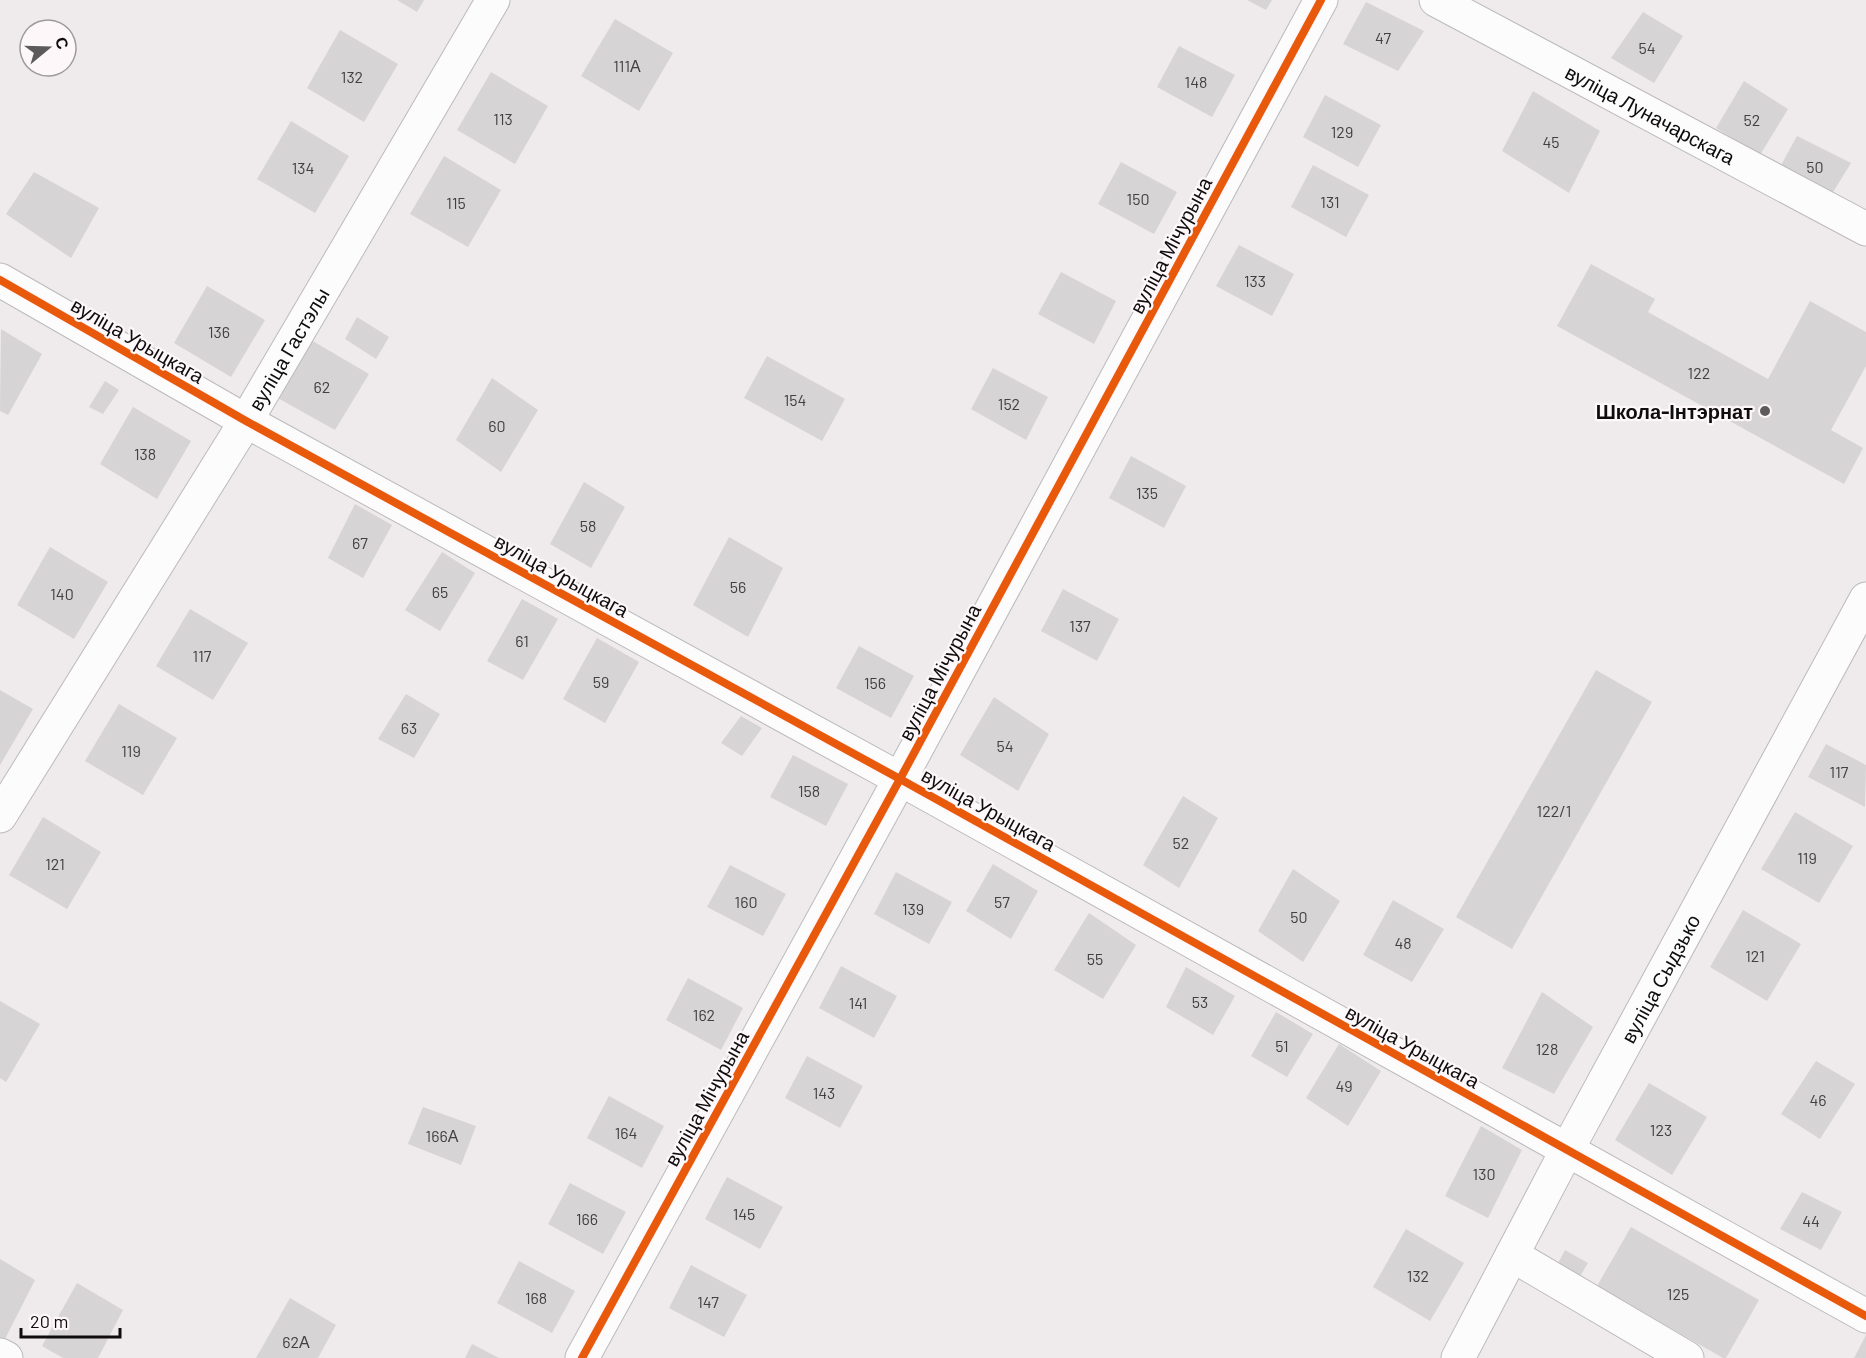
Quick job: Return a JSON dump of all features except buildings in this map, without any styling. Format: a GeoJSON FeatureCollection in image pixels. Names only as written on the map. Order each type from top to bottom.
{"type":"FeatureCollection","features":[{"type":"Feature","properties":{"kind":"street","name":"вуліца Гастэлы"},"geometry":{"type":"LineString","coordinates":[[0,816],[246,421],[493,0]]}},
{"type":"Feature","properties":{"kind":"street","name":"вуліца Мічурына"},"geometry":{"type":"LineString","coordinates":[[582,1358],[900,778],[1321,0]]}},
{"type":"Feature","properties":{"kind":"street","name":"вуліца Луначарскага"},"geometry":{"type":"LineString","coordinates":[[1436,0],[1866,229]]}},
{"type":"Feature","properties":{"kind":"street","name":"вуліца Урыцкага"},"geometry":{"type":"LineString","coordinates":[[0,280],[246,421],[900,778],[1866,1316]]}},
{"type":"Feature","properties":{"kind":"street","name":"вуліца Сыдзько"},"geometry":{"type":"LineString","coordinates":[[1458,1358],[1567,1150],[1865,606]]}},
{"type":"Feature","properties":{"kind":"street"},"geometry":{"type":"LineString","coordinates":[[1512,1255],[1687,1358]]}},
{"type":"Feature","properties":{"kind":"street"},"geometry":{"type":"LineString","coordinates":[[0,1355],[6,1358]]}},
{"type":"Feature","properties":{"kind":"cycle path"},"geometry":{"type":"LineString","coordinates":[[582,1358],[900,779],[1321,0]]}},
{"type":"Feature","properties":{"kind":"cycle path"},"geometry":{"type":"LineString","coordinates":[[0,280],[246,421],[900,779],[1866,1316]]}},
{"type":"Feature","properties":{"kind":"place","name":"Школа-Інтэрнат"},"geometry":{"type":"Point","coordinates":[1765,411]}}]}
